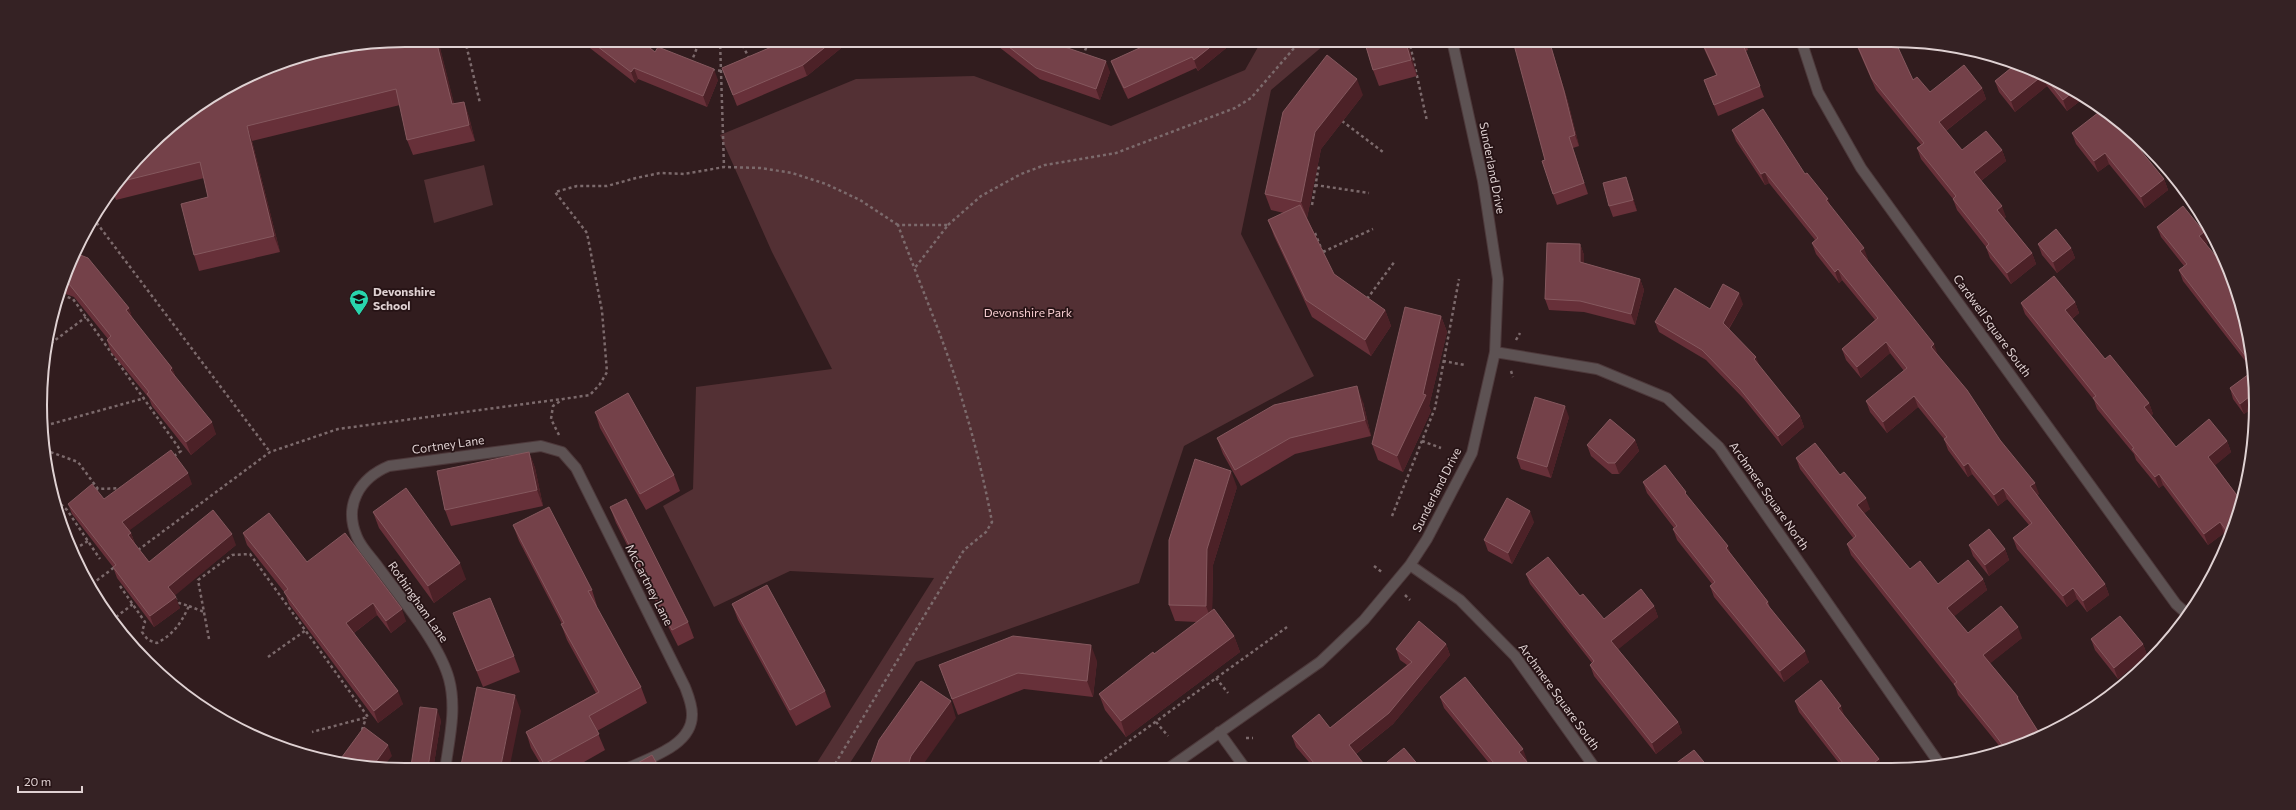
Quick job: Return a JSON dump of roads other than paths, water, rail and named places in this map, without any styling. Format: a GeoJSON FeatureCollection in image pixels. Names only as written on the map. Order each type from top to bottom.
{"type":"FeatureCollection","features":[{"type":"Feature","properties":{"kind":"street","name":"Sunderland Drive"},"geometry":{"type":"LineString","coordinates":[[1176,763],[1320,662],[1364,620],[1410,565],[1427,539],[1472,453],[1495,352],[1498,279],[1483,181],[1454,47]]}},
{"type":"Feature","properties":{"kind":"street","name":"Cardwell Square South"},"geometry":{"type":"LineString","coordinates":[[1803,47],[1818,92],[1861,168],[2176,604],[2184,611]]}},
{"type":"Feature","properties":{"kind":"street","name":"Archmere Square North"},"geometry":{"type":"LineString","coordinates":[[1495,352],[1597,369],[1667,398],[1719,447],[1937,760]]}},
{"type":"Feature","properties":{"kind":"street","name":"Cortney Lane"},"geometry":{"type":"LineString","coordinates":[[354,524],[353,509],[356,495],[363,482],[375,472],[389,466],[542,446],[562,452],[576,468]]}},
{"type":"Feature","properties":{"kind":"street","name":"McCartney Lane"},"geometry":{"type":"LineString","coordinates":[[576,468],[685,686],[692,715],[690,725],[678,742],[638,763]]}},
{"type":"Feature","properties":{"kind":"street","name":"Rothingham Lane"},"geometry":{"type":"LineString","coordinates":[[354,524],[357,538],[434,645],[449,679],[453,717],[445,763]]}},
{"type":"Feature","properties":{"kind":"street","name":"Archmere Square South"},"geometry":{"type":"LineString","coordinates":[[1410,565],[1460,600],[1515,656],[1591,763]]}},
{"type":"Feature","properties":{"kind":"street"},"geometry":{"type":"LineString","coordinates":[[1219,732],[1241,763]]}},
{"type":"Feature","properties":{"kind":"place","name":"Devonshire School"},"geometry":{"type":"Point","coordinates":[359,316]}},
{"type":"Feature","properties":{"kind":"park label","name":"Devonshire Park"},"geometry":{"type":"Point","coordinates":[1028,313]}}]}
